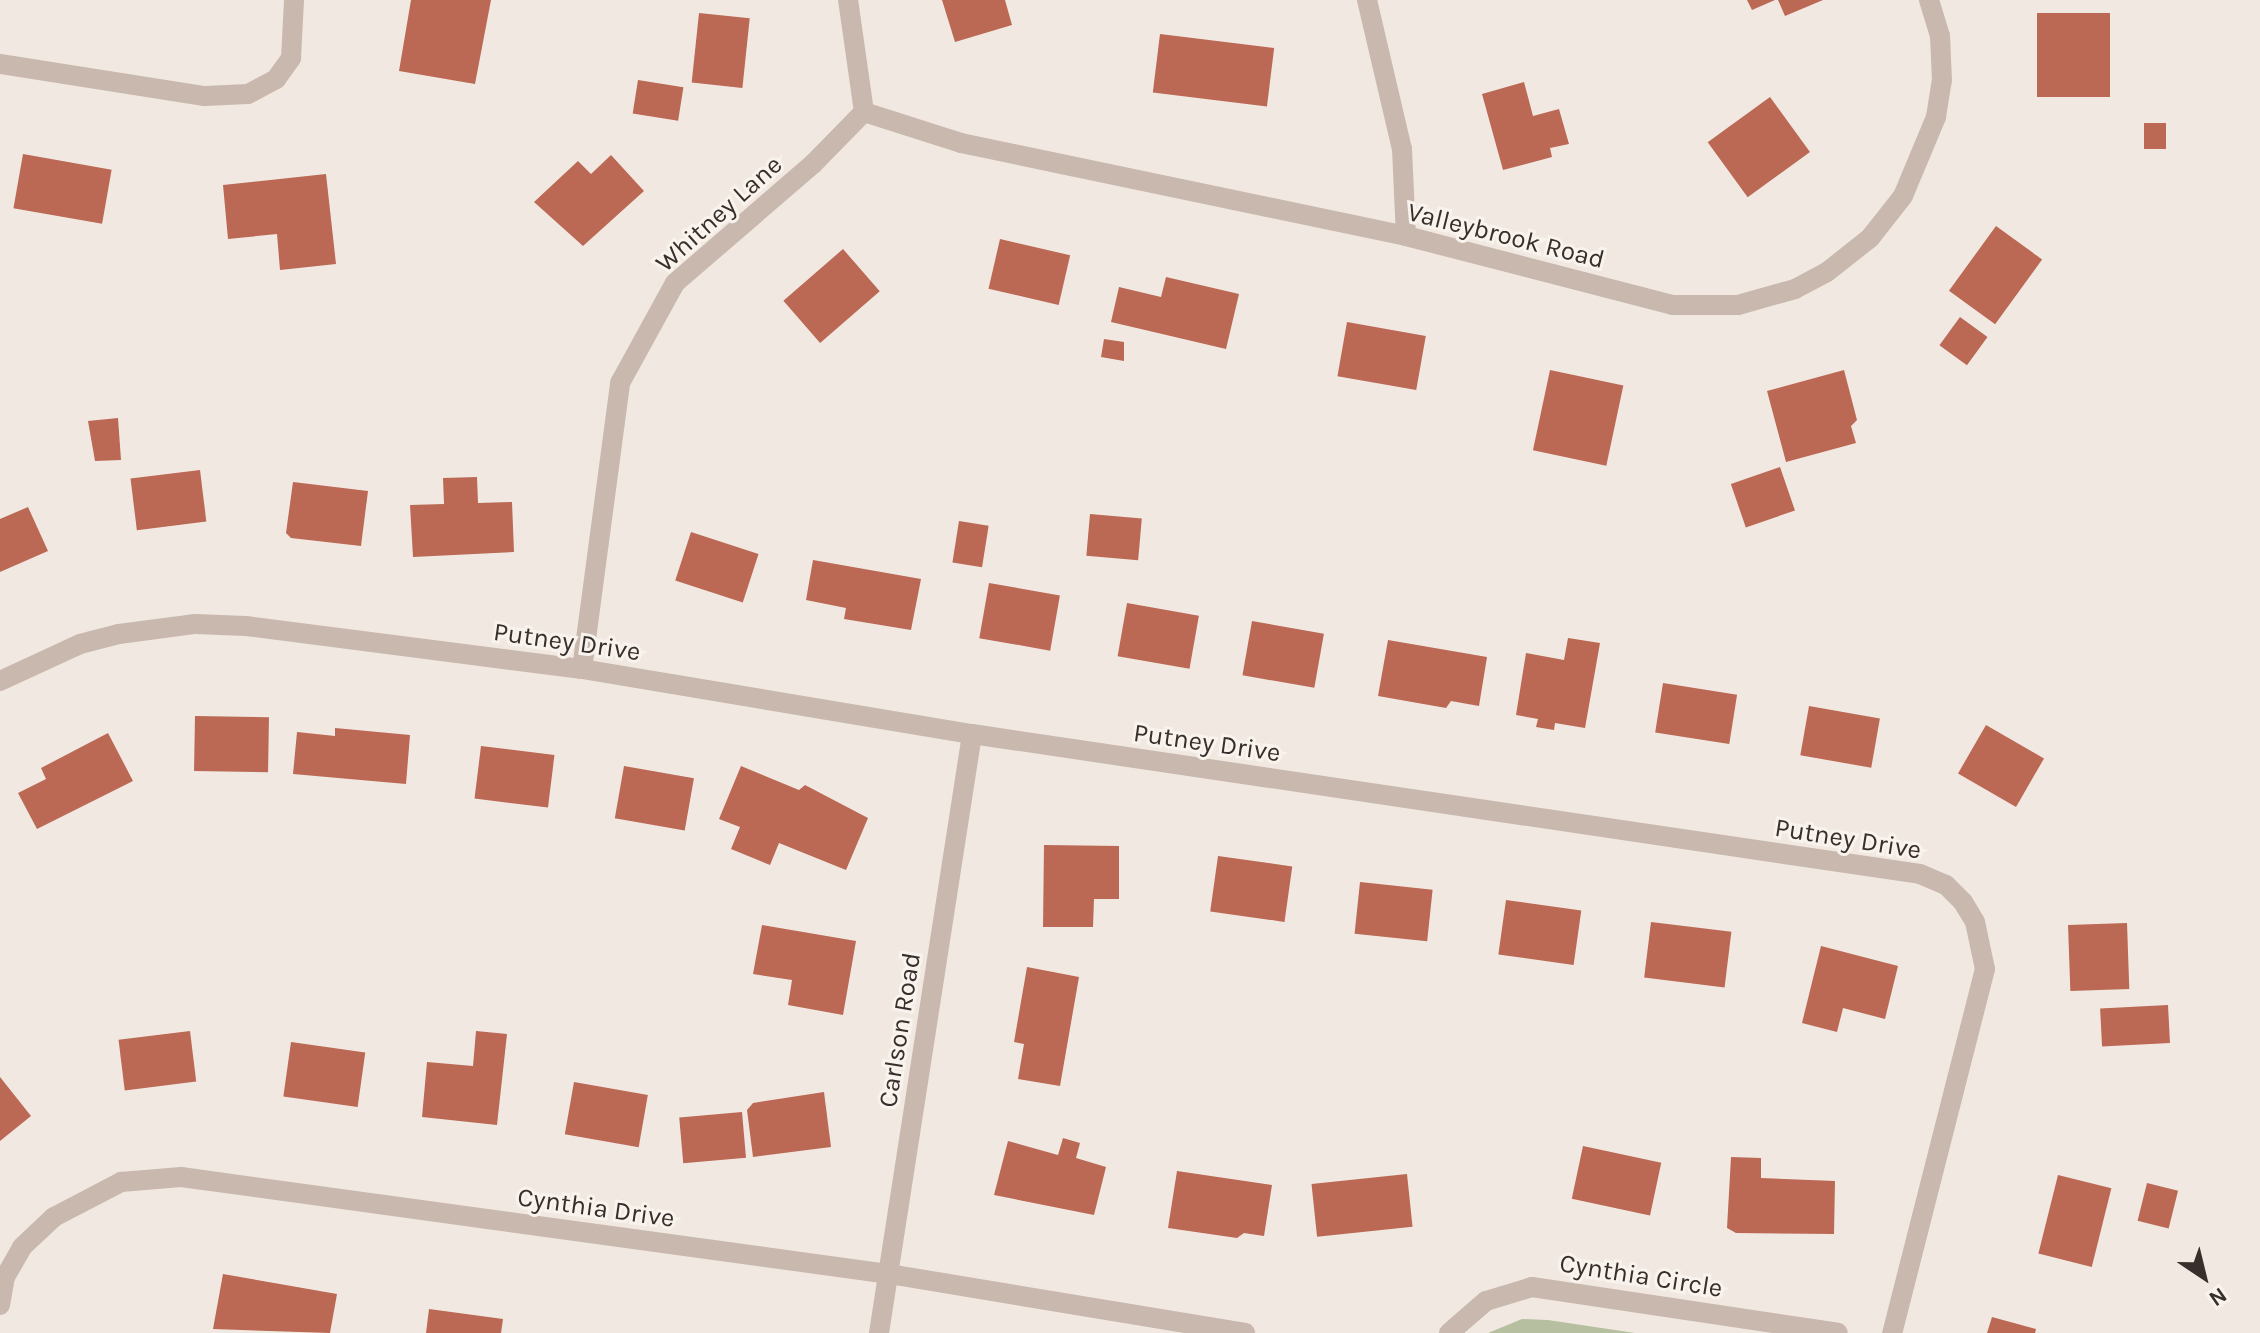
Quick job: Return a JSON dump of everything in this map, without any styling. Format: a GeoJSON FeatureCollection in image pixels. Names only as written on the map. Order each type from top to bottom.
{"type":"FeatureCollection","features":[{"type":"Feature","properties":{"kind":"street"},"geometry":{"type":"LineString","coordinates":[[0,64],[205,96],[248,94],[276,79],[291,58],[294,0]]}},
{"type":"Feature","properties":{"kind":"street"},"geometry":{"type":"LineString","coordinates":[[848,0],[864,112]]}},
{"type":"Feature","properties":{"kind":"street"},"geometry":{"type":"LineString","coordinates":[[1367,0],[1402,149],[1406,236]]}},
{"type":"Feature","properties":{"kind":"street","name":"Valleybrook Road"},"geometry":{"type":"LineString","coordinates":[[864,112],[961,143],[1406,236],[1672,305],[1738,305],[1795,289],[1870,238],[1903,196],[1924,154],[1942,81],[1940,36],[1929,0]]}},
{"type":"Feature","properties":{"kind":"street","name":"Whitney Lane"},"geometry":{"type":"LineString","coordinates":[[582,669],[620,383],[675,283],[813,164],[864,112]]}},
{"type":"Feature","properties":{"kind":"street","name":"Putney Drive"},"geometry":{"type":"LineString","coordinates":[[0,681],[80,644],[195,624],[582,669],[972,734],[1920,874],[1946,885],[1975,922],[1985,969],[1983,992],[1892,1333]]}},
{"type":"Feature","properties":{"kind":"street","name":"Carlson Road"},"geometry":{"type":"LineString","coordinates":[[879,1333],[972,734]]}},
{"type":"Feature","properties":{"kind":"street","name":"Cynthia Drive"},"geometry":{"type":"LineString","coordinates":[[0,1305],[5,1277],[22,1247],[54,1217],[121,1182],[181,1177],[889,1274],[1245,1333]]}},
{"type":"Feature","properties":{"kind":"street","name":"Cynthia Circle"},"geometry":{"type":"LineString","coordinates":[[1449,1333],[1486,1301],[1532,1287],[1838,1333]]}},
{"type":"Feature","properties":{"kind":"green space"},"geometry":{"type":"Polygon","coordinates":[[[1522,1319],[1548,1320],[1635,1333],[1488,1333],[1522,1319]]]}},
{"type":"Feature","properties":{"kind":"building"},"geometry":{"type":"Polygon","coordinates":[[[411,0],[491,0],[475,84],[399,71],[411,0]]]}},
{"type":"Feature","properties":{"kind":"building"},"geometry":{"type":"Polygon","coordinates":[[[942,0],[1005,0],[1012,25],[955,42],[942,0]]]}},
{"type":"Feature","properties":{"kind":"building"},"geometry":{"type":"Polygon","coordinates":[[[1747,0],[1775,0],[1752,10],[1747,0]]]}},
{"type":"Feature","properties":{"kind":"building"},"geometry":{"type":"Polygon","coordinates":[[[1778,0],[1823,0],[1785,16],[1778,0]]]}},
{"type":"Feature","properties":{"kind":"building"},"geometry":{"type":"Polygon","coordinates":[[[699,13],[750,18],[742,88],[692,83],[699,13]]]}},
{"type":"Feature","properties":{"kind":"building"},"geometry":{"type":"Polygon","coordinates":[[[2037,13],[2110,13],[2110,97],[2037,97],[2037,13]]]}},
{"type":"Feature","properties":{"kind":"building"},"geometry":{"type":"Polygon","coordinates":[[[1160,34],[1274,48],[1267,107],[1153,93],[1160,34]]]}},
{"type":"Feature","properties":{"kind":"building"},"geometry":{"type":"Polygon","coordinates":[[[638,80],[683,87],[678,121],[633,114],[638,80]]]}},
{"type":"Feature","properties":{"kind":"building"},"geometry":{"type":"Polygon","coordinates":[[[1524,82],[1533,116],[1559,109],[1569,144],[1550,148],[1552,157],[1503,170],[1482,94],[1524,82]]]}},
{"type":"Feature","properties":{"kind":"building"},"geometry":{"type":"Polygon","coordinates":[[[1770,97],[1810,152],[1748,197],[1708,142],[1770,97]]]}},
{"type":"Feature","properties":{"kind":"building"},"geometry":{"type":"Polygon","coordinates":[[[2144,123],[2166,123],[2166,149],[2144,149],[2144,123]]]}},
{"type":"Feature","properties":{"kind":"building"},"geometry":{"type":"Polygon","coordinates":[[[23,154],[112,170],[102,224],[13,208],[23,154]]]}},
{"type":"Feature","properties":{"kind":"building"},"geometry":{"type":"Polygon","coordinates":[[[611,155],[644,191],[583,246],[534,202],[578,161],[591,174],[611,155]]]}},
{"type":"Feature","properties":{"kind":"building"},"geometry":{"type":"Polygon","coordinates":[[[326,174],[336,264],[280,270],[277,234],[228,239],[223,185],[326,174]]]}},
{"type":"Feature","properties":{"kind":"building"},"geometry":{"type":"Polygon","coordinates":[[[1996,226],[2042,260],[1995,324],[1949,291],[1996,226]]]}},
{"type":"Feature","properties":{"kind":"building"},"geometry":{"type":"Polygon","coordinates":[[[1000,239],[1070,255],[1059,305],[989,289],[1000,239]]]}},
{"type":"Feature","properties":{"kind":"building"},"geometry":{"type":"Polygon","coordinates":[[[843,249],[880,291],[820,343],[783,301],[843,249]]]}},
{"type":"Feature","properties":{"kind":"building"},"geometry":{"type":"Polygon","coordinates":[[[1166,277],[1239,294],[1226,349],[1111,322],[1119,287],[1161,297],[1166,277]]]}},
{"type":"Feature","properties":{"kind":"building"},"geometry":{"type":"Polygon","coordinates":[[[1960,317],[1988,337],[1967,365],[1939,345],[1960,317]]]}},
{"type":"Feature","properties":{"kind":"building"},"geometry":{"type":"Polygon","coordinates":[[[1347,322],[1426,336],[1416,390],[1337,376],[1347,322]]]}},
{"type":"Feature","properties":{"kind":"building"},"geometry":{"type":"Polygon","coordinates":[[[1104,339],[1124,342],[1124,361],[1101,357],[1104,339]]]}},
{"type":"Feature","properties":{"kind":"building"},"geometry":{"type":"Polygon","coordinates":[[[1550,370],[1623,386],[1606,466],[1533,450],[1550,370]]]}},
{"type":"Feature","properties":{"kind":"building"},"geometry":{"type":"Polygon","coordinates":[[[1844,370],[1857,420],[1851,426],[1856,443],[1786,462],[1767,391],[1844,370]]]}},
{"type":"Feature","properties":{"kind":"building"},"geometry":{"type":"Polygon","coordinates":[[[118,418],[121,460],[95,461],[88,421],[118,418]]]}},
{"type":"Feature","properties":{"kind":"building"},"geometry":{"type":"Polygon","coordinates":[[[1780,467],[1795,510],[1746,527],[1731,484],[1780,467]]]}},
{"type":"Feature","properties":{"kind":"building"},"geometry":{"type":"Polygon","coordinates":[[[200,470],[206,522],[137,530],[131,479],[200,470]]]}},
{"type":"Feature","properties":{"kind":"building"},"geometry":{"type":"Polygon","coordinates":[[[477,477],[478,503],[512,502],[514,552],[413,557],[410,505],[444,504],[443,478],[477,477]]]}},
{"type":"Feature","properties":{"kind":"building"},"geometry":{"type":"Polygon","coordinates":[[[293,482],[368,491],[361,546],[291,538],[286,533],[293,482]]]}},
{"type":"Feature","properties":{"kind":"building"},"geometry":{"type":"Polygon","coordinates":[[[28,507],[48,551],[0,572],[0,519],[28,507]]]}},
{"type":"Feature","properties":{"kind":"building"},"geometry":{"type":"Polygon","coordinates":[[[1090,514],[1142,519],[1138,560],[1086,556],[1090,514]]]}},
{"type":"Feature","properties":{"kind":"building"},"geometry":{"type":"Polygon","coordinates":[[[959,521],[989,526],[982,567],[952,562],[959,521]]]}},
{"type":"Feature","properties":{"kind":"building"},"geometry":{"type":"Polygon","coordinates":[[[691,532],[759,554],[743,602],[675,581],[691,532]]]}},
{"type":"Feature","properties":{"kind":"building"},"geometry":{"type":"Polygon","coordinates":[[[813,560],[921,579],[911,630],[844,619],[846,608],[806,600],[813,560]]]}},
{"type":"Feature","properties":{"kind":"building"},"geometry":{"type":"Polygon","coordinates":[[[989,583],[1060,596],[1050,651],[979,638],[989,583]]]}},
{"type":"Feature","properties":{"kind":"building"},"geometry":{"type":"Polygon","coordinates":[[[1127,603],[1199,616],[1190,669],[1118,656],[1127,603]]]}},
{"type":"Feature","properties":{"kind":"building"},"geometry":{"type":"Polygon","coordinates":[[[1252,621],[1324,634],[1314,688],[1242,675],[1252,621]]]}},
{"type":"Feature","properties":{"kind":"building"},"geometry":{"type":"Polygon","coordinates":[[[1568,638],[1600,643],[1585,728],[1555,723],[1554,730],[1536,727],[1538,719],[1516,715],[1526,653],[1564,660],[1568,638]]]}},
{"type":"Feature","properties":{"kind":"building"},"geometry":{"type":"Polygon","coordinates":[[[1388,640],[1487,657],[1479,706],[1451,701],[1446,708],[1378,696],[1388,640]]]}},
{"type":"Feature","properties":{"kind":"building"},"geometry":{"type":"Polygon","coordinates":[[[1663,683],[1737,695],[1729,744],[1655,732],[1663,683]]]}},
{"type":"Feature","properties":{"kind":"building"},"geometry":{"type":"Polygon","coordinates":[[[1809,706],[1880,719],[1871,768],[1800,755],[1809,706]]]}},
{"type":"Feature","properties":{"kind":"building"},"geometry":{"type":"Polygon","coordinates":[[[195,716],[269,717],[268,772],[194,771],[195,716]]]}},
{"type":"Feature","properties":{"kind":"building"},"geometry":{"type":"Polygon","coordinates":[[[1986,725],[2044,758],[2016,807],[1958,773],[1986,725]]]}},
{"type":"Feature","properties":{"kind":"building"},"geometry":{"type":"Polygon","coordinates":[[[335,728],[410,735],[406,784],[293,774],[297,732],[335,736],[335,728]]]}},
{"type":"Feature","properties":{"kind":"building"},"geometry":{"type":"Polygon","coordinates":[[[108,733],[133,781],[37,829],[18,793],[46,779],[41,768],[108,733]]]}},
{"type":"Feature","properties":{"kind":"building"},"geometry":{"type":"Polygon","coordinates":[[[481,746],[554,755],[548,808],[475,799],[481,746]]]}},
{"type":"Feature","properties":{"kind":"building"},"geometry":{"type":"Polygon","coordinates":[[[624,766],[694,778],[685,831],[615,818],[624,766]]]}},
{"type":"Feature","properties":{"kind":"building"},"geometry":{"type":"Polygon","coordinates":[[[741,766],[799,790],[805,785],[868,818],[846,870],[779,843],[770,865],[731,849],[740,827],[719,819],[741,766]]]}},
{"type":"Feature","properties":{"kind":"building"},"geometry":{"type":"Polygon","coordinates":[[[1044,845],[1119,846],[1119,899],[1094,899],[1093,927],[1043,927],[1044,845]]]}},
{"type":"Feature","properties":{"kind":"building"},"geometry":{"type":"Polygon","coordinates":[[[1218,856],[1292,866],[1284,922],[1210,911],[1218,856]]]}},
{"type":"Feature","properties":{"kind":"building"},"geometry":{"type":"Polygon","coordinates":[[[1360,882],[1433,890],[1427,941],[1355,934],[1360,882]]]}},
{"type":"Feature","properties":{"kind":"building"},"geometry":{"type":"Polygon","coordinates":[[[1506,900],[1581,911],[1574,965],[1498,954],[1506,900]]]}},
{"type":"Feature","properties":{"kind":"building"},"geometry":{"type":"Polygon","coordinates":[[[1651,922],[1731,932],[1725,987],[1644,978],[1651,922]]]}},
{"type":"Feature","properties":{"kind":"building"},"geometry":{"type":"Polygon","coordinates":[[[2127,923],[2129,989],[2070,991],[2068,925],[2127,923]]]}},
{"type":"Feature","properties":{"kind":"building"},"geometry":{"type":"Polygon","coordinates":[[[762,925],[856,941],[843,1015],[788,1005],[792,980],[753,974],[762,925]]]}},
{"type":"Feature","properties":{"kind":"building"},"geometry":{"type":"Polygon","coordinates":[[[1821,946],[1898,966],[1885,1019],[1843,1008],[1837,1032],[1802,1023],[1821,946]]]}},
{"type":"Feature","properties":{"kind":"building"},"geometry":{"type":"Polygon","coordinates":[[[1027,967],[1079,977],[1060,1086],[1018,1079],[1024,1044],[1014,1042],[1027,967]]]}},
{"type":"Feature","properties":{"kind":"building"},"geometry":{"type":"Polygon","coordinates":[[[2168,1005],[2170,1043],[2102,1047],[2100,1009],[2168,1005]]]}},
{"type":"Feature","properties":{"kind":"building"},"geometry":{"type":"Polygon","coordinates":[[[190,1031],[196,1082],[125,1090],[119,1040],[190,1031]]]}},
{"type":"Feature","properties":{"kind":"building"},"geometry":{"type":"Polygon","coordinates":[[[476,1031],[507,1034],[497,1125],[422,1117],[427,1062],[473,1066],[476,1031]]]}},
{"type":"Feature","properties":{"kind":"building"},"geometry":{"type":"Polygon","coordinates":[[[291,1042],[365,1052],[358,1107],[283,1096],[291,1042]]]}},
{"type":"Feature","properties":{"kind":"building"},"geometry":{"type":"Polygon","coordinates":[[[0,1077],[31,1116],[0,1141],[0,1077]]]}},
{"type":"Feature","properties":{"kind":"building"},"geometry":{"type":"Polygon","coordinates":[[[574,1082],[648,1095],[639,1147],[565,1134],[574,1082]]]}},
{"type":"Feature","properties":{"kind":"building"},"geometry":{"type":"Polygon","coordinates":[[[824,1092],[831,1147],[753,1157],[747,1110],[753,1103],[824,1092]]]}},
{"type":"Feature","properties":{"kind":"building"},"geometry":{"type":"Polygon","coordinates":[[[742,1112],[746,1158],[683,1163],[679,1117],[742,1112]]]}},
{"type":"Feature","properties":{"kind":"building"},"geometry":{"type":"Polygon","coordinates":[[[1063,1138],[1080,1143],[1076,1158],[1106,1167],[1094,1215],[994,1195],[1008,1141],[1058,1155],[1063,1138]]]}},
{"type":"Feature","properties":{"kind":"building"},"geometry":{"type":"Polygon","coordinates":[[[1583,1146],[1661,1163],[1650,1215],[1572,1199],[1583,1146]]]}},
{"type":"Feature","properties":{"kind":"building"},"geometry":{"type":"Polygon","coordinates":[[[1731,1157],[1761,1158],[1761,1178],[1835,1181],[1834,1234],[1736,1233],[1727,1228],[1731,1157]]]}},
{"type":"Feature","properties":{"kind":"building"},"geometry":{"type":"Polygon","coordinates":[[[1177,1171],[1272,1185],[1264,1236],[1244,1233],[1237,1238],[1168,1228],[1177,1171]]]}},
{"type":"Feature","properties":{"kind":"building"},"geometry":{"type":"Polygon","coordinates":[[[1407,1174],[1413,1227],[1317,1237],[1312,1184],[1407,1174]]]}},
{"type":"Feature","properties":{"kind":"building"},"geometry":{"type":"Polygon","coordinates":[[[2058,1175],[2111,1188],[2092,1267],[2038,1254],[2058,1175]]]}},
{"type":"Feature","properties":{"kind":"building"},"geometry":{"type":"Polygon","coordinates":[[[2147,1183],[2178,1191],[2169,1229],[2138,1221],[2147,1183]]]}},
{"type":"Feature","properties":{"kind":"building"},"geometry":{"type":"Polygon","coordinates":[[[223,1274],[337,1294],[330,1333],[213,1329],[223,1274]]]}},
{"type":"Feature","properties":{"kind":"building"},"geometry":{"type":"Polygon","coordinates":[[[429,1309],[503,1319],[501,1333],[426,1333],[429,1309]]]}},
{"type":"Feature","properties":{"kind":"building"},"geometry":{"type":"Polygon","coordinates":[[[1992,1317],[2036,1329],[2035,1333],[1987,1333],[1992,1317]]]}}]}
